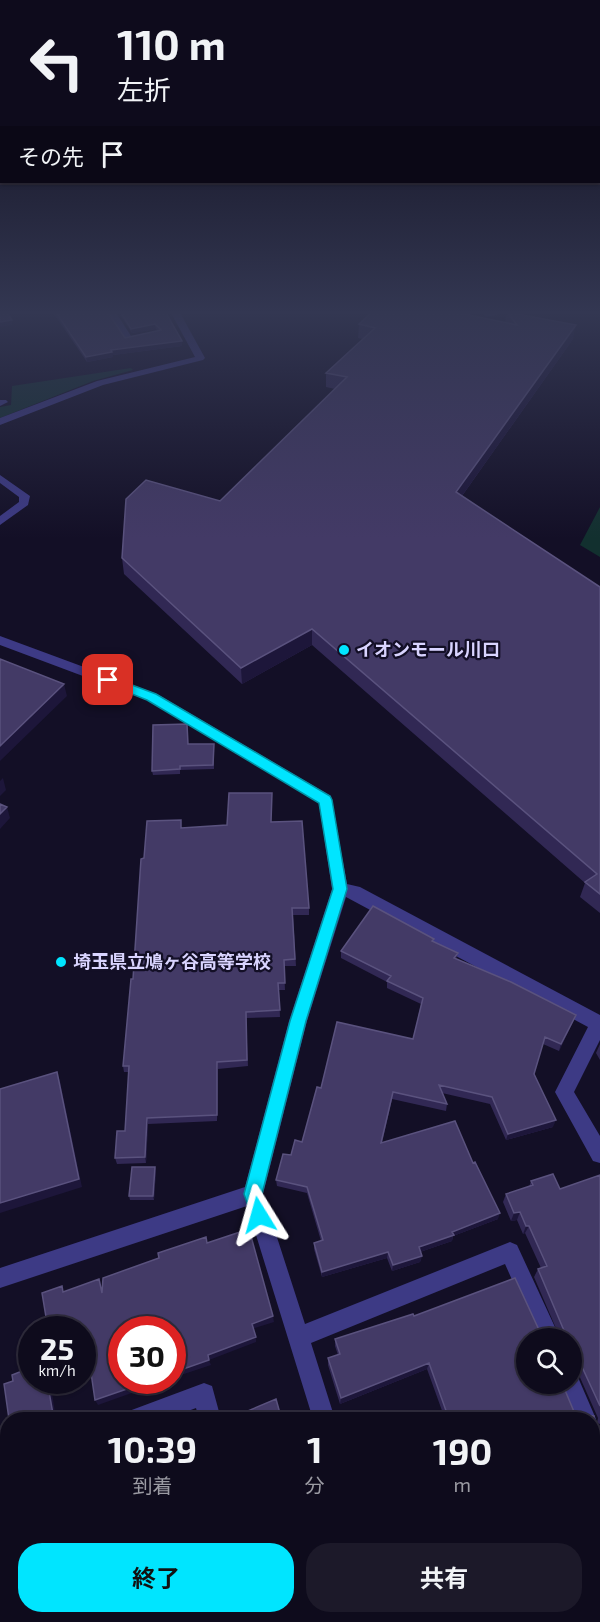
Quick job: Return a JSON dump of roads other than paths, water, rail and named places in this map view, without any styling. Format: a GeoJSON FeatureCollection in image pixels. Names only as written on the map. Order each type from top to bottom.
{"type":"FeatureCollection","features":[{"type":"Feature","properties":{"kind":"street"},"geometry":{"type":"LineString","coordinates":[[0,422],[88,387]]}},
{"type":"Feature","properties":{"kind":"street"},"geometry":{"type":"LineString","coordinates":[[0,478],[25,496],[24,503],[0,522]]}},
{"type":"Feature","properties":{"kind":"street"},"geometry":{"type":"LineString","coordinates":[[0,640],[152,697],[326,800],[340,889],[298,1021],[253,1194],[322,1412]]}},
{"type":"Feature","properties":{"kind":"street"},"geometry":{"type":"LineString","coordinates":[[340,889],[354,892],[600,1024],[564,1092],[600,1154]]}},
{"type":"Feature","properties":{"kind":"street"},"geometry":{"type":"LineString","coordinates":[[0,1278],[253,1194]]}},
{"type":"Feature","properties":{"kind":"street"},"geometry":{"type":"LineString","coordinates":[[298,1337],[510,1252],[544,1328]]}},
{"type":"Feature","properties":{"kind":"street"},"geometry":{"type":"LineString","coordinates":[[155,1412],[204,1394],[208,1412]]}},
{"type":"Feature","properties":{"kind":"street"},"geometry":{"type":"LineString","coordinates":[[574,1394],[582,1412]]}},
{"type":"Feature","properties":{"kind":"place","name":"イオンモール川口"},"geometry":{"type":"Point","coordinates":[344,650]}},
{"type":"Feature","properties":{"kind":"place","name":"埼玉県立鳩ヶ谷高等学校"},"geometry":{"type":"Point","coordinates":[61,962]}}]}
